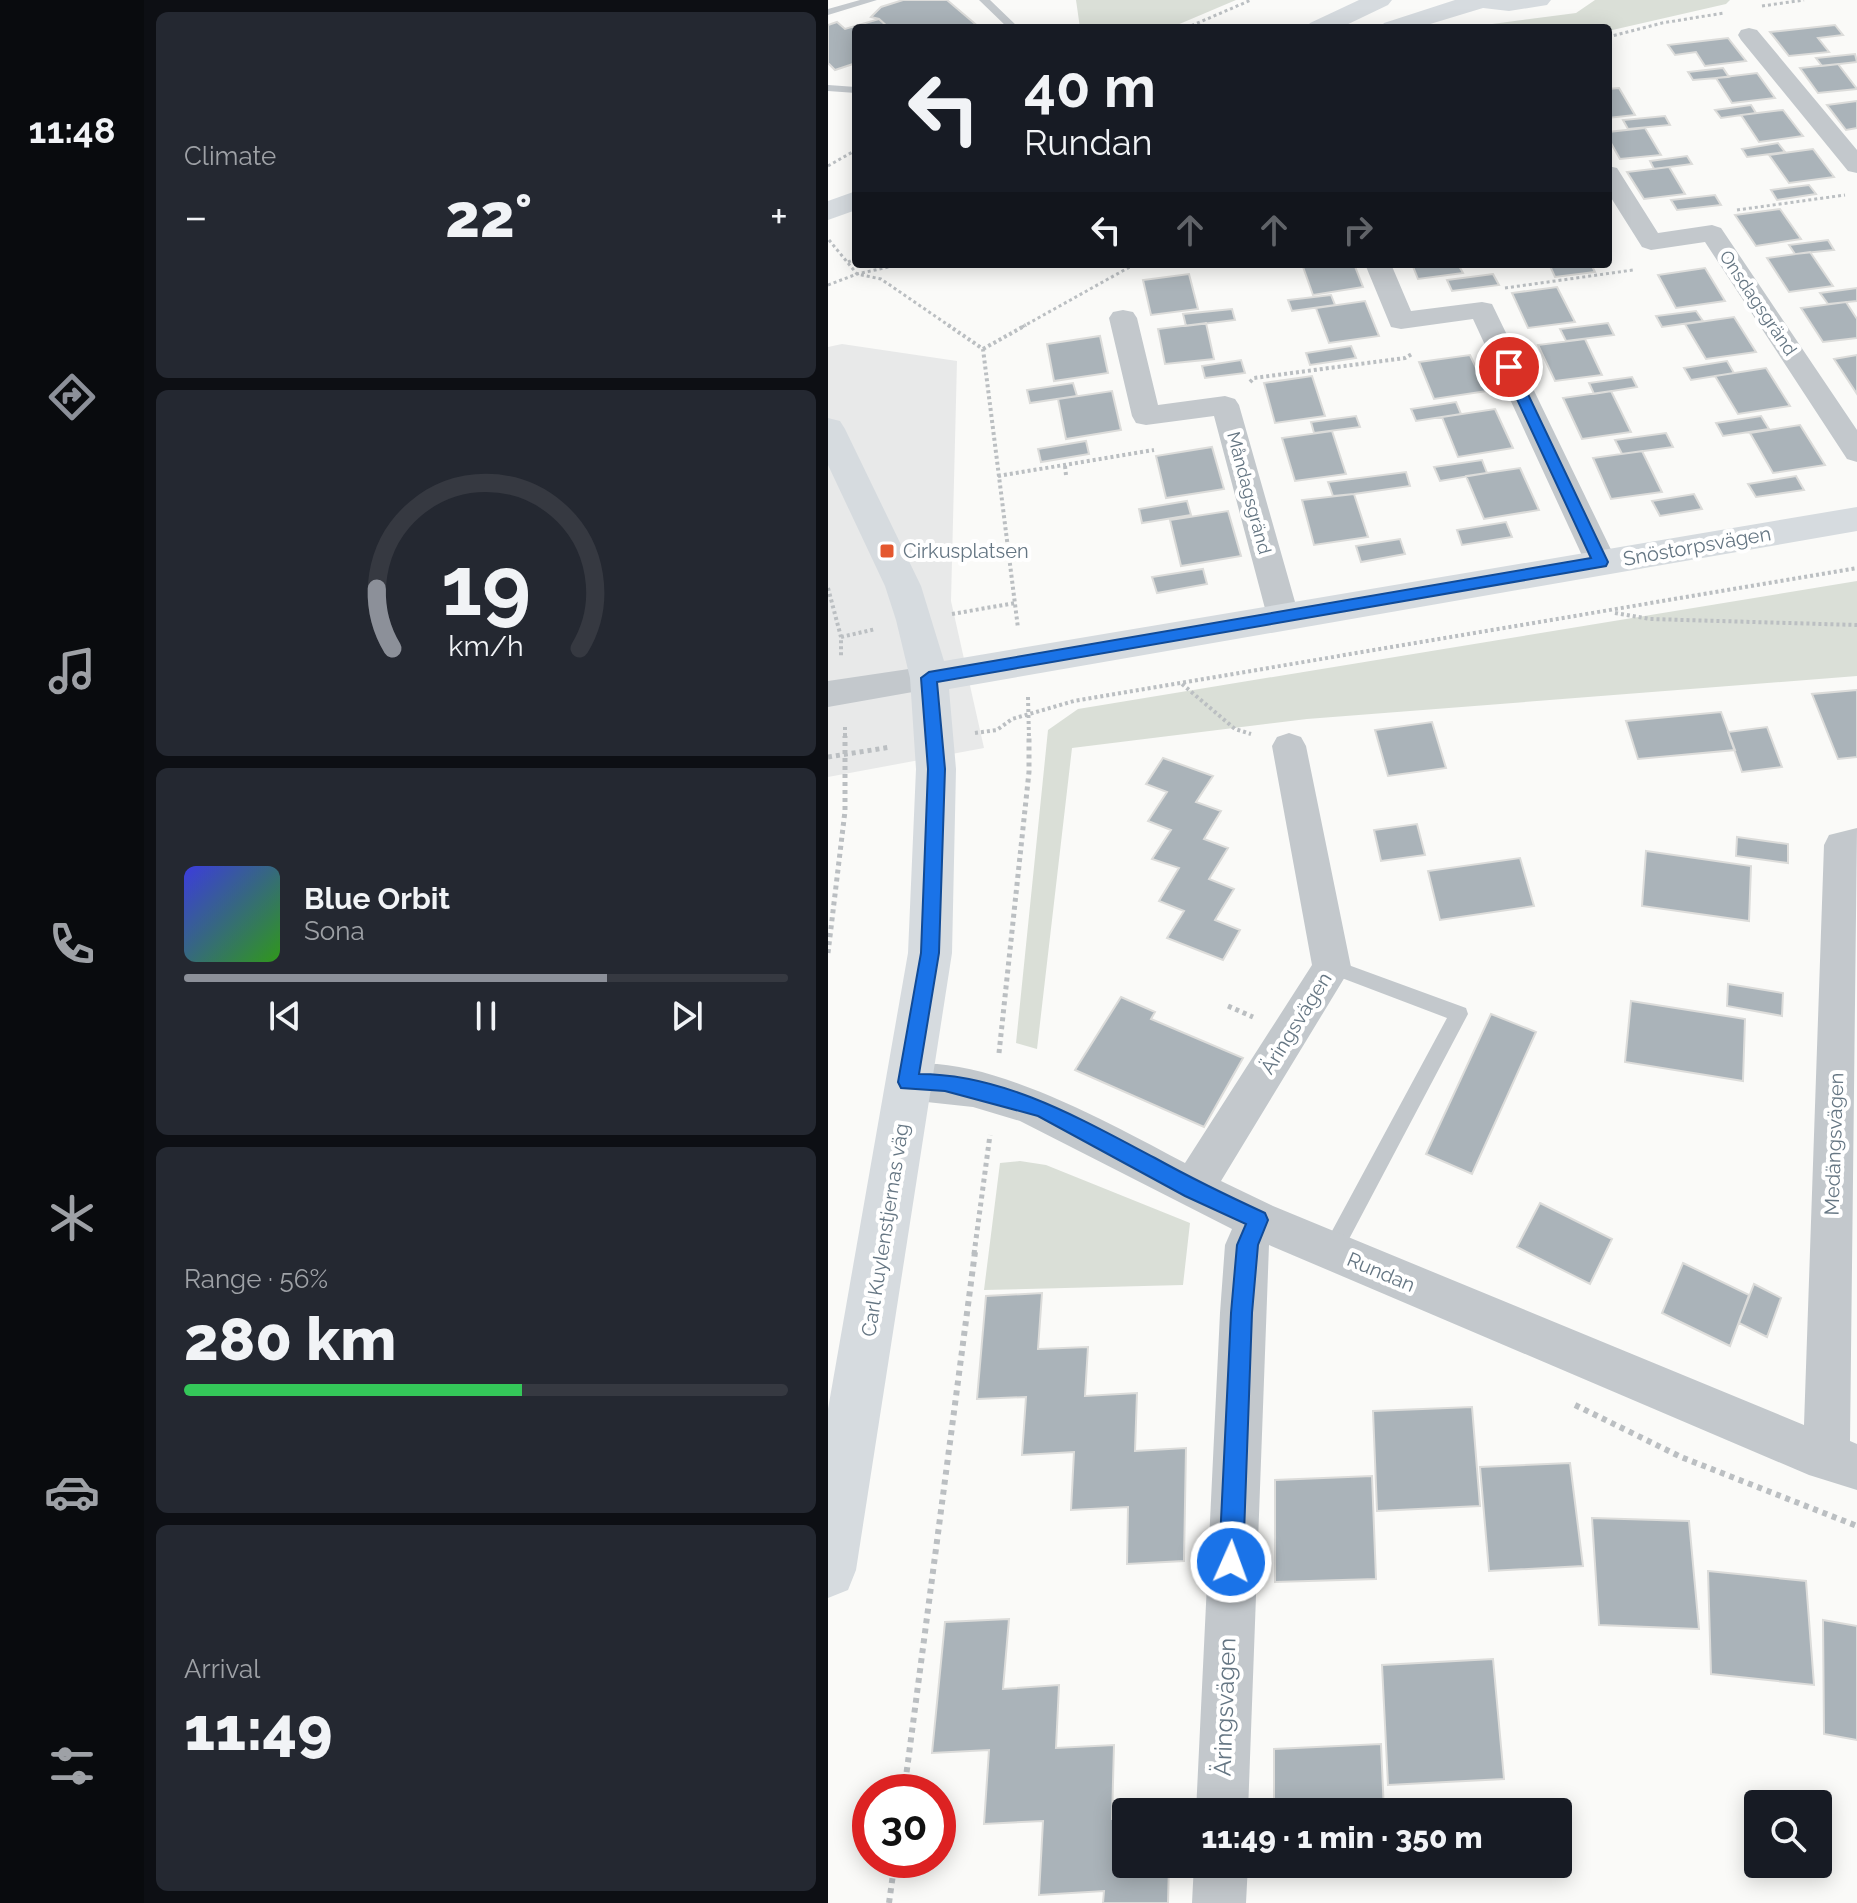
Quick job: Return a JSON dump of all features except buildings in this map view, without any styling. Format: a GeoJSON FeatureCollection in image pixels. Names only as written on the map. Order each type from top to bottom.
{"type":"FeatureCollection","features":[{"type":"Feature","properties":{"kind":"main road"},"geometry":{"type":"LineString","coordinates":[[1328,24],[1379,0]]}},
{"type":"Feature","properties":{"kind":"main road"},"geometry":{"type":"LineString","coordinates":[[1404,24],[1479,1],[1509,3],[1538,0]]}},
{"type":"Feature","properties":{"kind":"main road"},"geometry":{"type":"LineString","coordinates":[[828,211],[852,202]]}},
{"type":"Feature","properties":{"kind":"main road","name":"Carl Kuylenstjernas väg"},"geometry":{"type":"LineString","coordinates":[[828,429],[903,586],[929,678],[935,739],[935,858],[930,953],[828,1570]]}},
{"type":"Feature","properties":{"kind":"main road","name":"Snöstorpsvägen"},"geometry":{"type":"LineString","coordinates":[[929,678],[1857,519]]}},
{"type":"Feature","properties":{"kind":"street"},"geometry":{"type":"LineString","coordinates":[[1749,35],[1857,166]]}},
{"type":"Feature","properties":{"kind":"street","name":"Onsdagsgränd"},"geometry":{"type":"LineString","coordinates":[[1612,179],[1651,242],[1712,233],[1857,452]]}},
{"type":"Feature","properties":{"kind":"street"},"geometry":{"type":"LineString","coordinates":[[1380,268],[1401,321],[1482,310],[1601,562]]}},
{"type":"Feature","properties":{"kind":"street","name":"Måndagsgränd"},"geometry":{"type":"LineString","coordinates":[[1123,318],[1146,416],[1225,405],[1283,616]]}},
{"type":"Feature","properties":{"kind":"street","name":"Snöstorpsvägen"},"geometry":{"type":"LineString","coordinates":[[828,694],[929,678]]}},
{"type":"Feature","properties":{"kind":"street","name":"Äringsvägen"},"geometry":{"type":"LineString","coordinates":[[1192,1189],[1332,967],[1289,746]]}},
{"type":"Feature","properties":{"kind":"street","name":"Medängsvägen"},"geometry":{"type":"LineString","coordinates":[[1841,1462],[1842,845],[1857,843]]}},
{"type":"Feature","properties":{"kind":"street","name":"Rundan"},"geometry":{"type":"LineString","coordinates":[[908,1082],[945,1082],[1042,1108],[1192,1189],[1258,1220],[1841,1462]]}},
{"type":"Feature","properties":{"kind":"street","name":"Äringsvägen"},"geometry":{"type":"LineString","coordinates":[[1223,1798],[1242,1313],[1247,1245],[1258,1220]]}},
{"type":"Feature","properties":{"kind":"street"},"geometry":{"type":"LineString","coordinates":[[1219,1903],[1220,1878]]}},
{"type":"Feature","properties":{"kind":"lane"},"geometry":{"type":"LineString","coordinates":[[828,12],[872,0]]}},
{"type":"Feature","properties":{"kind":"lane"},"geometry":{"type":"LineString","coordinates":[[984,0],[1010,24]]}},
{"type":"Feature","properties":{"kind":"lane"},"geometry":{"type":"LineString","coordinates":[[828,88],[852,90]]}},
{"type":"Feature","properties":{"kind":"lane"},"geometry":{"type":"LineString","coordinates":[[1332,967],[1459,1014],[1332,1251]]}},
{"type":"Feature","properties":{"kind":"path"},"geometry":{"type":"LineString","coordinates":[[1195,24],[1251,0]]}},
{"type":"Feature","properties":{"kind":"path"},"geometry":{"type":"LineString","coordinates":[[1761,7],[1804,0]]}},
{"type":"Feature","properties":{"kind":"path"},"geometry":{"type":"LineString","coordinates":[[1612,36],[1662,23],[1734,11]]}},
{"type":"Feature","properties":{"kind":"path"},"geometry":{"type":"LineString","coordinates":[[828,166],[852,152]]}},
{"type":"Feature","properties":{"kind":"path"},"geometry":{"type":"LineString","coordinates":[[828,239],[852,267]]}},
{"type":"Feature","properties":{"kind":"path"},"geometry":{"type":"LineString","coordinates":[[848,262],[852,260]]}},
{"type":"Feature","properties":{"kind":"path"},"geometry":{"type":"LineString","coordinates":[[852,268],[857,274],[881,279],[983,349],[1030,713],[1029,772],[995,1093],[906,1774]]}},
{"type":"Feature","properties":{"kind":"path"},"geometry":{"type":"LineString","coordinates":[[828,285],[884,268]]}},
{"type":"Feature","properties":{"kind":"path"},"geometry":{"type":"LineString","coordinates":[[983,349],[1128,268]]}},
{"type":"Feature","properties":{"kind":"path"},"geometry":{"type":"LineString","coordinates":[[1065,466],[1066,475]]}},
{"type":"Feature","properties":{"kind":"path"},"geometry":{"type":"LineString","coordinates":[[828,757],[997,730],[1030,713],[1074,701],[1609,613],[1857,568]]}},
{"type":"Feature","properties":{"kind":"path"},"geometry":{"type":"LineString","coordinates":[[1609,613],[1650,619],[1857,625]]}},
{"type":"Feature","properties":{"kind":"path"},"geometry":{"type":"LineString","coordinates":[[1182,683],[1235,729],[1289,746]]}},
{"type":"Feature","properties":{"kind":"path"},"geometry":{"type":"LineString","coordinates":[[828,953],[845,811]]}},
{"type":"Feature","properties":{"kind":"path"},"geometry":{"type":"LineString","coordinates":[[1228,1006],[1264,1022]]}},
{"type":"Feature","properties":{"kind":"path"},"geometry":{"type":"LineString","coordinates":[[889,1903],[892,1878]]}},
{"type":"Feature","properties":{"kind":"shaded area"},"geometry":{"type":"Polygon","coordinates":[[[1076,0],[1236,0],[1179,24],[1079,24],[1076,0]]]}},
{"type":"Feature","properties":{"kind":"shaded area"},"geometry":{"type":"Polygon","coordinates":[[[1595,0],[1730,0],[1726,4],[1612,30],[1612,24],[1492,24],[1576,13],[1595,0]]]}},
{"type":"Feature","properties":{"kind":"shaded area"},"geometry":{"type":"Polygon","coordinates":[[[842,344],[957,361],[951,601],[984,748],[828,777],[828,347],[842,344]]]}},
{"type":"Feature","properties":{"kind":"shaded area"},"geometry":{"type":"Polygon","coordinates":[[[1857,581],[1857,676],[1307,719],[1072,748],[1037,1049],[1016,1043],[1048,730],[1078,709],[1857,581]]]}},
{"type":"Feature","properties":{"kind":"shaded area"},"geometry":{"type":"Polygon","coordinates":[[[1020,1161],[1046,1165],[1190,1223],[1183,1285],[984,1290],[1000,1163],[1020,1161]]]}},
{"type":"Feature","properties":{"kind":"place","name":"Cirkusplatsen"},"geometry":{"type":"Point","coordinates":[887,551]}},
{"type":"Feature","properties":{"kind":"route"},"geometry":{"type":"LineString","coordinates":[[1231,1562],[1247,1245],[1258,1220],[1192,1189],[1042,1108],[945,1082],[908,1082],[930,953],[935,858],[936,769],[929,678],[1601,562],[1509,367]]}}]}
